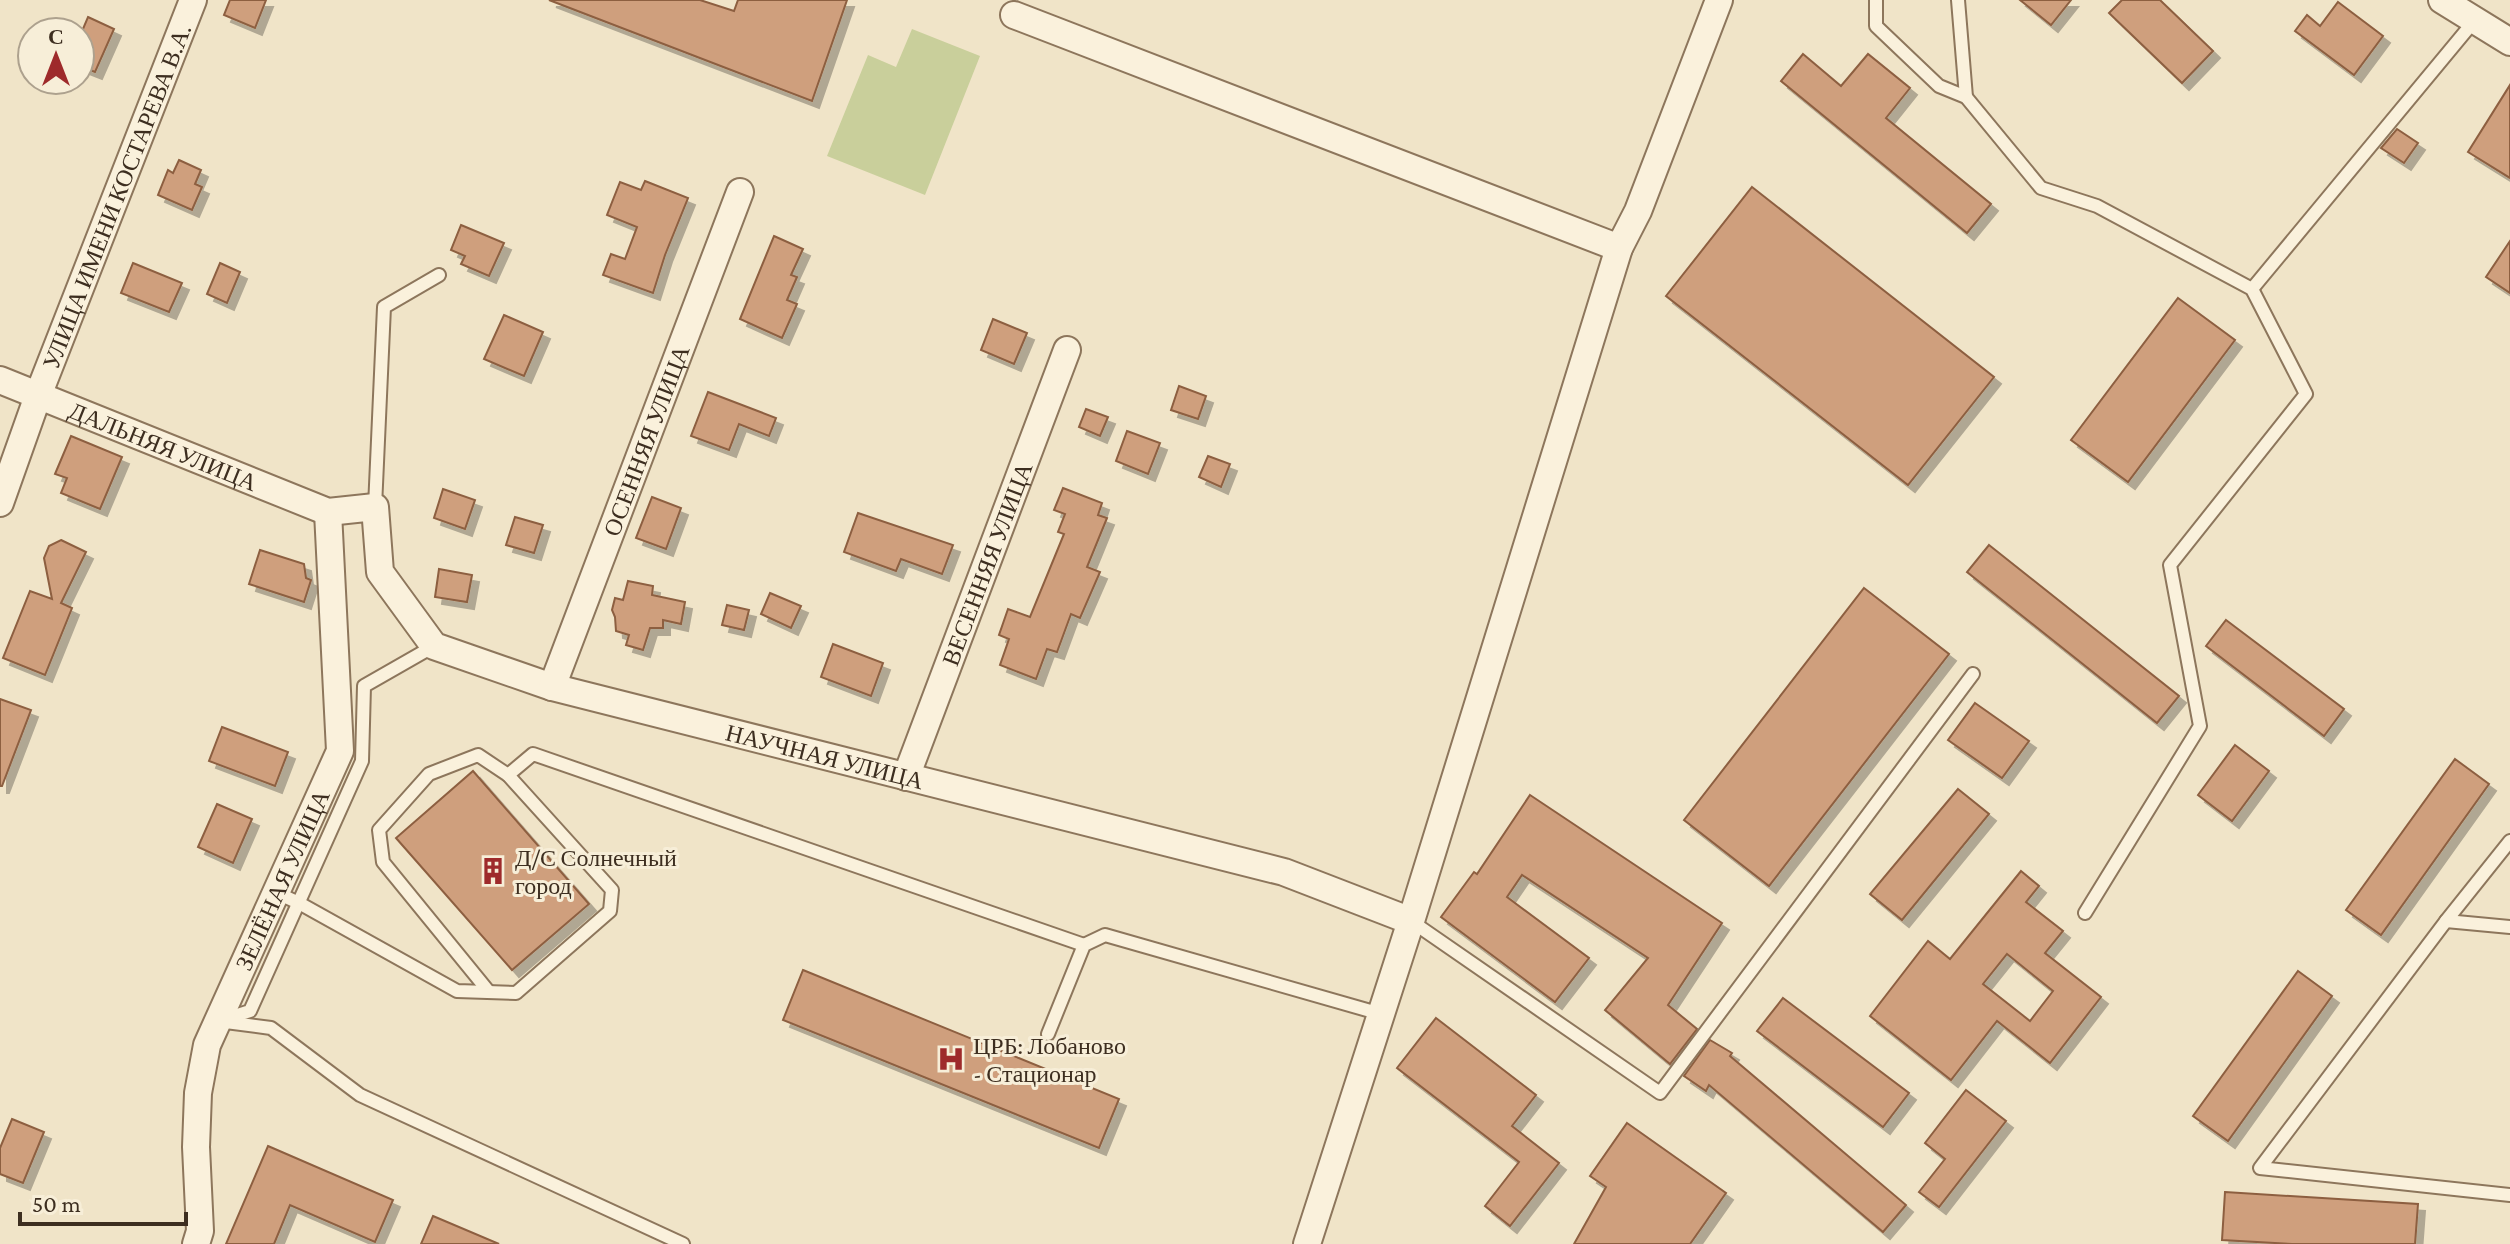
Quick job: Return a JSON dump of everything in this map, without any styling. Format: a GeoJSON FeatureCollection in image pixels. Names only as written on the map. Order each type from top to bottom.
{"type":"FeatureCollection","features":[{"type":"Feature","properties":{"kind":"street","name":"УЛИЦА ИМЕНИ КОСТАРЕВА В.А."},"geometry":{"type":"LineString","coordinates":[[0,503],[39,393],[193,0]]}},
{"type":"Feature","properties":{"kind":"street"},"geometry":{"type":"LineString","coordinates":[[1307,1244],[1411,921],[1619,248],[1638,211],[1719,0]]}},
{"type":"Feature","properties":{"kind":"street"},"geometry":{"type":"LineString","coordinates":[[2442,0],[2509,40]]}},
{"type":"Feature","properties":{"kind":"street"},"geometry":{"type":"LineString","coordinates":[[1014,15],[1619,248]]}},
{"type":"Feature","properties":{"kind":"street","name":"ОСЕННЯЯ УЛИЦА"},"geometry":{"type":"LineString","coordinates":[[552,687],[740,192]]}},
{"type":"Feature","properties":{"kind":"street","name":"ВЕСЕННЯЯ УЛИЦА"},"geometry":{"type":"LineString","coordinates":[[906,777],[1067,350]]}},
{"type":"Feature","properties":{"kind":"street","name":"ДАЛЬНЯЯ УЛИЦА"},"geometry":{"type":"LineString","coordinates":[[0,380],[39,393],[328,512]]}},
{"type":"Feature","properties":{"kind":"street"},"geometry":{"type":"LineString","coordinates":[[328,512],[375,507],[380,572],[434,646]]}},
{"type":"Feature","properties":{"kind":"street","name":"ЗЕЛЁНАЯ УЛИЦА"},"geometry":{"type":"LineString","coordinates":[[196,1244],[200,1231],[196,1147],[198,1093],[207,1045],[288,898],[340,751],[328,512]]}},
{"type":"Feature","properties":{"kind":"street","name":"НАУЧНАЯ УЛИЦА"},"geometry":{"type":"LineString","coordinates":[[434,646],[552,687],[1284,872],[1411,921]]}},
{"type":"Feature","properties":{"kind":"lane"},"geometry":{"type":"LineString","coordinates":[[1876,0],[1876,26],[1939,86],[1966,97],[2041,188],[2097,206],[2252,289],[2306,394],[2170,565],[2200,726],[2085,913]]}},
{"type":"Feature","properties":{"kind":"lane"},"geometry":{"type":"LineString","coordinates":[[1958,0],[1966,97]]}},
{"type":"Feature","properties":{"kind":"lane"},"geometry":{"type":"LineString","coordinates":[[2252,289],[2475,20]]}},
{"type":"Feature","properties":{"kind":"lane"},"geometry":{"type":"LineString","coordinates":[[375,507],[384,307],[439,275]]}},
{"type":"Feature","properties":{"kind":"lane"},"geometry":{"type":"LineString","coordinates":[[434,646],[364,686],[362,761],[288,898],[457,991],[516,993],[610,911],[612,890],[508,775],[478,755],[429,774],[379,830],[383,862],[489,992]]}},
{"type":"Feature","properties":{"kind":"lane"},"geometry":{"type":"LineString","coordinates":[[1411,921],[1660,1093],[1973,674]]}},
{"type":"Feature","properties":{"kind":"lane"},"geometry":{"type":"LineString","coordinates":[[508,775],[533,754],[1084,945]]}},
{"type":"Feature","properties":{"kind":"lane"},"geometry":{"type":"LineString","coordinates":[[2510,841],[2260,1168],[2510,1195]]}},
{"type":"Feature","properties":{"kind":"lane"},"geometry":{"type":"LineString","coordinates":[[2446,921],[2510,927]]}},
{"type":"Feature","properties":{"kind":"lane"},"geometry":{"type":"LineString","coordinates":[[1048,1034],[1084,945],[1105,935],[1381,1014]]}},
{"type":"Feature","properties":{"kind":"lane"},"geometry":{"type":"LineString","coordinates":[[218,1021],[271,1028],[360,1095],[683,1244]]}},
{"type":"Feature","properties":{"kind":"green space"},"geometry":{"type":"Polygon","coordinates":[[[912,29],[980,56],[925,195],[827,156],[868,55],[896,67],[912,29]]]}},
{"type":"Feature","properties":{"kind":"building"},"geometry":{"type":"Polygon","coordinates":[[[230,0],[266,0],[255,28],[224,15],[230,0]]]}},
{"type":"Feature","properties":{"kind":"building"},"geometry":{"type":"Polygon","coordinates":[[[549,0],[700,0],[734,11],[738,0],[847,0],[812,101],[549,0]]]}},
{"type":"Feature","properties":{"kind":"building"},"geometry":{"type":"Polygon","coordinates":[[[2020,0],[2071,0],[2051,25],[2020,0]]]}},
{"type":"Feature","properties":{"kind":"building"},"geometry":{"type":"Polygon","coordinates":[[[2122,0],[2160,0],[2213,51],[2182,83],[2109,13],[2122,0]]]}},
{"type":"Feature","properties":{"kind":"building"},"geometry":{"type":"Polygon","coordinates":[[[2338,2],[2383,36],[2354,75],[2295,31],[2307,15],[2320,26],[2338,2]]]}},
{"type":"Feature","properties":{"kind":"building"},"geometry":{"type":"Polygon","coordinates":[[[96,21],[114,29],[96,70],[96,21]]]}},
{"type":"Feature","properties":{"kind":"building"},"geometry":{"type":"Polygon","coordinates":[[[1803,54],[1841,86],[1868,54],[1910,88],[1886,118],[1991,204],[1967,233],[1781,81],[1803,54]]]}},
{"type":"Feature","properties":{"kind":"building"},"geometry":{"type":"Polygon","coordinates":[[[2510,85],[2510,178],[2468,152],[2510,85]]]}},
{"type":"Feature","properties":{"kind":"building"},"geometry":{"type":"Polygon","coordinates":[[[2397,129],[2418,143],[2404,163],[2381,148],[2397,129]]]}},
{"type":"Feature","properties":{"kind":"building"},"geometry":{"type":"Polygon","coordinates":[[[179,160],[201,170],[195,184],[202,187],[192,210],[158,195],[168,170],[173,173],[179,160]]]}},
{"type":"Feature","properties":{"kind":"building"},"geometry":{"type":"Polygon","coordinates":[[[645,181],[688,198],[653,293],[603,275],[611,254],[625,259],[637,227],[607,215],[620,182],[641,190],[645,181]]]}},
{"type":"Feature","properties":{"kind":"building"},"geometry":{"type":"Polygon","coordinates":[[[1752,187],[1994,377],[1908,485],[1666,296],[1752,187]]]}},
{"type":"Feature","properties":{"kind":"building"},"geometry":{"type":"Polygon","coordinates":[[[461,225],[504,243],[489,276],[461,264],[465,256],[451,250],[461,225]]]}},
{"type":"Feature","properties":{"kind":"building"},"geometry":{"type":"Polygon","coordinates":[[[774,236],[803,249],[791,275],[797,277],[787,300],[797,304],[782,338],[740,319],[774,236]]]}},
{"type":"Feature","properties":{"kind":"building"},"geometry":{"type":"Polygon","coordinates":[[[2510,241],[2510,293],[2486,277],[2510,241]]]}},
{"type":"Feature","properties":{"kind":"building"},"geometry":{"type":"Polygon","coordinates":[[[133,263],[182,283],[169,312],[121,293],[133,263]]]}},
{"type":"Feature","properties":{"kind":"building"},"geometry":{"type":"Polygon","coordinates":[[[220,263],[240,272],[227,303],[207,294],[220,263]]]}},
{"type":"Feature","properties":{"kind":"building"},"geometry":{"type":"Polygon","coordinates":[[[2178,298],[2235,340],[2128,482],[2071,440],[2178,298]]]}},
{"type":"Feature","properties":{"kind":"building"},"geometry":{"type":"Polygon","coordinates":[[[504,315],[543,332],[524,376],[484,359],[504,315]]]}},
{"type":"Feature","properties":{"kind":"building"},"geometry":{"type":"Polygon","coordinates":[[[993,319],[1027,333],[1014,364],[981,350],[993,319]]]}},
{"type":"Feature","properties":{"kind":"building"},"geometry":{"type":"Polygon","coordinates":[[[1179,386],[1206,396],[1198,419],[1171,410],[1179,386]]]}},
{"type":"Feature","properties":{"kind":"building"},"geometry":{"type":"Polygon","coordinates":[[[708,392],[776,418],[769,436],[739,424],[729,450],[691,436],[708,392]]]}},
{"type":"Feature","properties":{"kind":"building"},"geometry":{"type":"Polygon","coordinates":[[[1086,409],[1108,417],[1100,436],[1079,427],[1086,409]]]}},
{"type":"Feature","properties":{"kind":"building"},"geometry":{"type":"Polygon","coordinates":[[[1127,431],[1160,443],[1148,474],[1116,461],[1127,431]]]}},
{"type":"Feature","properties":{"kind":"building"},"geometry":{"type":"Polygon","coordinates":[[[71,436],[122,457],[100,509],[61,493],[67,478],[55,474],[71,436]]]}},
{"type":"Feature","properties":{"kind":"building"},"geometry":{"type":"Polygon","coordinates":[[[1208,456],[1230,464],[1221,487],[1199,477],[1208,456]]]}},
{"type":"Feature","properties":{"kind":"building"},"geometry":{"type":"Polygon","coordinates":[[[1063,488],[1102,503],[1098,515],[1107,518],[1087,567],[1100,572],[1080,618],[1071,614],[1057,652],[1047,649],[1036,679],[1000,665],[1009,639],[999,635],[1008,609],[1030,617],[1064,534],[1058,532],[1065,514],[1054,510],[1063,488]]]}},
{"type":"Feature","properties":{"kind":"building"},"geometry":{"type":"Polygon","coordinates":[[[443,489],[475,500],[465,529],[434,518],[443,489]]]}},
{"type":"Feature","properties":{"kind":"building"},"geometry":{"type":"Polygon","coordinates":[[[652,497],[681,508],[666,549],[636,538],[652,497]]]}},
{"type":"Feature","properties":{"kind":"building"},"geometry":{"type":"Polygon","coordinates":[[[858,513],[953,545],[942,574],[901,559],[896,571],[844,552],[858,513]]]}},
{"type":"Feature","properties":{"kind":"building"},"geometry":{"type":"Polygon","coordinates":[[[515,517],[543,525],[534,553],[506,545],[515,517]]]}},
{"type":"Feature","properties":{"kind":"building"},"geometry":{"type":"Polygon","coordinates":[[[61,540],[86,552],[61,603],[72,608],[45,675],[3,658],[30,591],[52,599],[44,558],[49,546],[61,540]]]}},
{"type":"Feature","properties":{"kind":"building"},"geometry":{"type":"Polygon","coordinates":[[[1989,545],[2179,696],[2157,723],[1967,572],[1989,545]]]}},
{"type":"Feature","properties":{"kind":"building"},"geometry":{"type":"Polygon","coordinates":[[[260,550],[304,564],[306,578],[311,580],[304,602],[249,584],[260,550]]]}},
{"type":"Feature","properties":{"kind":"building"},"geometry":{"type":"Polygon","coordinates":[[[439,569],[472,575],[467,602],[435,597],[439,569]]]}},
{"type":"Feature","properties":{"kind":"building"},"geometry":{"type":"Polygon","coordinates":[[[628,581],[653,586],[652,595],[685,602],[681,624],[663,620],[663,628],[650,628],[643,650],[626,645],[629,635],[616,631],[612,610],[615,598],[623,600],[628,581]]]}},
{"type":"Feature","properties":{"kind":"building"},"geometry":{"type":"Polygon","coordinates":[[[1864,588],[1949,654],[1769,886],[1684,820],[1864,588]]]}},
{"type":"Feature","properties":{"kind":"building"},"geometry":{"type":"Polygon","coordinates":[[[770,593],[801,606],[791,628],[761,614],[770,593]]]}},
{"type":"Feature","properties":{"kind":"building"},"geometry":{"type":"Polygon","coordinates":[[[727,605],[749,610],[744,630],[722,625],[727,605]]]}},
{"type":"Feature","properties":{"kind":"building"},"geometry":{"type":"Polygon","coordinates":[[[2226,620],[2344,709],[2324,736],[2206,646],[2226,620]]]}},
{"type":"Feature","properties":{"kind":"building"},"geometry":{"type":"Polygon","coordinates":[[[833,644],[883,663],[871,696],[821,677],[833,644]]]}},
{"type":"Feature","properties":{"kind":"building"},"geometry":{"type":"Polygon","coordinates":[[[0,699],[31,710],[2,786],[0,786],[0,699]]]}},
{"type":"Feature","properties":{"kind":"building"},"geometry":{"type":"Polygon","coordinates":[[[1975,703],[2029,741],[2002,778],[1948,740],[1975,703]]]}},
{"type":"Feature","properties":{"kind":"building"},"geometry":{"type":"Polygon","coordinates":[[[222,727],[288,752],[275,786],[209,761],[222,727]]]}},
{"type":"Feature","properties":{"kind":"building"},"geometry":{"type":"Polygon","coordinates":[[[2235,745],[2269,771],[2232,821],[2198,795],[2235,745]]]}},
{"type":"Feature","properties":{"kind":"building"},"geometry":{"type":"Polygon","coordinates":[[[2455,759],[2489,784],[2381,935],[2346,910],[2455,759]]]}},
{"type":"Feature","properties":{"kind":"building","name":"Д/С Солнечный город"},"geometry":{"type":"Polygon","coordinates":[[[473,771],[589,904],[512,970],[396,838],[473,771]]]}},
{"type":"Feature","properties":{"kind":"building"},"geometry":{"type":"Polygon","coordinates":[[[1958,789],[1989,814],[1902,920],[1870,894],[1958,789]]]}},
{"type":"Feature","properties":{"kind":"building"},"geometry":{"type":"Polygon","coordinates":[[[1530,795],[1722,923],[1668,1005],[1697,1029],[1670,1064],[1605,1010],[1648,958],[1522,875],[1507,897],[1589,958],[1555,1002],[1441,917],[1474,872],[1477,874],[1530,795]]]}},
{"type":"Feature","properties":{"kind":"building"},"geometry":{"type":"Polygon","coordinates":[[[217,804],[252,819],[233,863],[198,847],[217,804]]]}},
{"type":"Feature","properties":{"kind":"building"},"geometry":{"type":"Polygon","coordinates":[[[2021,871],[2039,886],[2026,902],[2063,931],[2045,953],[2101,997],[2050,1063],[1997,1021],[1951,1080],[1870,1016],[1928,941],[1950,959],[2021,871]],[[2007,954],[1983,984],[2030,1021],[2053,991],[2007,954]]]}},
{"type":"Feature","properties":{"kind":"building","name":"ЦРБ: Лобаново - Стационар"},"geometry":{"type":"Polygon","coordinates":[[[803,970],[1119,1099],[1099,1148],[783,1020],[803,970]]]}},
{"type":"Feature","properties":{"kind":"building"},"geometry":{"type":"Polygon","coordinates":[[[2298,971],[2332,996],[2228,1141],[2193,1116],[2298,971]]]}},
{"type":"Feature","properties":{"kind":"building"},"geometry":{"type":"Polygon","coordinates":[[[1783,998],[1909,1093],[1883,1127],[1757,1031],[1783,998]]]}},
{"type":"Feature","properties":{"kind":"building"},"geometry":{"type":"Polygon","coordinates":[[[1436,1018],[1536,1095],[1512,1126],[1559,1163],[1510,1226],[1485,1206],[1519,1162],[1397,1068],[1436,1018]]]}},
{"type":"Feature","properties":{"kind":"building"},"geometry":{"type":"Polygon","coordinates":[[[1710,1040],[1732,1053],[1730,1056],[1906,1205],[1883,1232],[1709,1085],[1706,1091],[1684,1076],[1710,1040]]]}},
{"type":"Feature","properties":{"kind":"building"},"geometry":{"type":"Polygon","coordinates":[[[1966,1090],[2006,1121],[1939,1207],[1919,1192],[1945,1159],[1925,1143],[1966,1090]]]}},
{"type":"Feature","properties":{"kind":"building"},"geometry":{"type":"Polygon","coordinates":[[[12,1119],[44,1132],[23,1183],[0,1174],[0,1148],[12,1119]]]}},
{"type":"Feature","properties":{"kind":"building"},"geometry":{"type":"Polygon","coordinates":[[[1627,1123],[1726,1193],[1690,1244],[1574,1244],[1606,1187],[1590,1176],[1627,1123]]]}},
{"type":"Feature","properties":{"kind":"building"},"geometry":{"type":"Polygon","coordinates":[[[268,1146],[393,1200],[375,1242],[290,1205],[274,1244],[226,1244],[268,1146]]]}},
{"type":"Feature","properties":{"kind":"building"},"geometry":{"type":"Polygon","coordinates":[[[2225,1192],[2418,1204],[2415,1244],[2292,1244],[2222,1240],[2225,1192]]]}},
{"type":"Feature","properties":{"kind":"building"},"geometry":{"type":"Polygon","coordinates":[[[433,1216],[499,1244],[421,1244],[433,1216]]]}},
{"type":"Feature","properties":{"kind":"place","name":"Д/С Солнечный город"},"geometry":{"type":"Point","coordinates":[493,871]}},
{"type":"Feature","properties":{"kind":"place","name":"ЦРБ: Лобаново - Стационар"},"geometry":{"type":"Point","coordinates":[951,1059]}}]}
